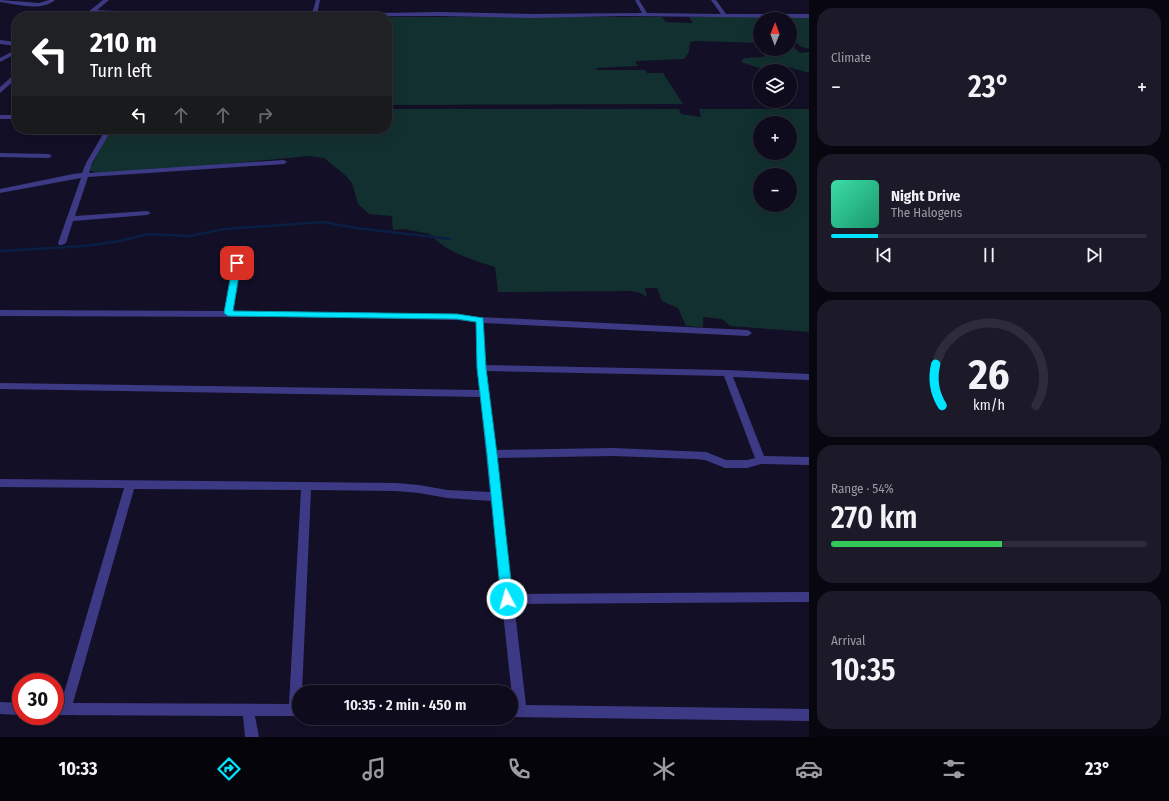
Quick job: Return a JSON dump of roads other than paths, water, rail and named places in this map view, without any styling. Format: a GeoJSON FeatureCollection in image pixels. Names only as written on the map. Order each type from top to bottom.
{"type":"FeatureCollection","features":[{"type":"Feature","properties":{"kind":"street"},"geometry":{"type":"LineString","coordinates":[[0,1],[39,5],[53,0]]}},
{"type":"Feature","properties":{"kind":"street"},"geometry":{"type":"LineString","coordinates":[[92,12],[106,0]]}},
{"type":"Feature","properties":{"kind":"street"},"geometry":{"type":"LineString","coordinates":[[315,12],[318,0]]}},
{"type":"Feature","properties":{"kind":"street"},"geometry":{"type":"LineString","coordinates":[[637,0],[646,15]]}},
{"type":"Feature","properties":{"kind":"street"},"geometry":{"type":"LineString","coordinates":[[714,0],[725,16]]}},
{"type":"Feature","properties":{"kind":"street"},"geometry":{"type":"LineString","coordinates":[[392,14],[809,16]]}},
{"type":"Feature","properties":{"kind":"street"},"geometry":{"type":"LineString","coordinates":[[0,42],[12,43]]}},
{"type":"Feature","properties":{"kind":"street"},"geometry":{"type":"LineString","coordinates":[[0,60],[12,54]]}},
{"type":"Feature","properties":{"kind":"street"},"geometry":{"type":"LineString","coordinates":[[0,91],[12,79]]}},
{"type":"Feature","properties":{"kind":"street"},"geometry":{"type":"LineString","coordinates":[[0,117],[12,117]]}},
{"type":"Feature","properties":{"kind":"street"},"geometry":{"type":"LineString","coordinates":[[62,243],[89,163],[106,134]]}},
{"type":"Feature","properties":{"kind":"street"},"geometry":{"type":"LineString","coordinates":[[0,155],[49,156]]}},
{"type":"Feature","properties":{"kind":"street"},"geometry":{"type":"LineString","coordinates":[[0,190],[64,177],[284,162]]}},
{"type":"Feature","properties":{"kind":"street"},"geometry":{"type":"LineString","coordinates":[[70,219],[147,213]]}},
{"type":"Feature","properties":{"kind":"street"},"geometry":{"type":"LineString","coordinates":[[228,313],[240,250]]}},
{"type":"Feature","properties":{"kind":"street"},"geometry":{"type":"LineString","coordinates":[[0,313],[228,313],[457,317],[480,320],[748,333]]}},
{"type":"Feature","properties":{"kind":"street"},"geometry":{"type":"LineString","coordinates":[[480,320],[481,368],[492,454],[507,599],[513,685]]}},
{"type":"Feature","properties":{"kind":"street"},"geometry":{"type":"LineString","coordinates":[[481,368],[727,373],[809,377]]}},
{"type":"Feature","properties":{"kind":"street"},"geometry":{"type":"LineString","coordinates":[[727,373],[761,460]]}},
{"type":"Feature","properties":{"kind":"street"},"geometry":{"type":"LineString","coordinates":[[0,386],[484,394]]}},
{"type":"Feature","properties":{"kind":"street"},"geometry":{"type":"LineString","coordinates":[[492,454],[613,452],[694,455],[706,456],[725,464],[747,464],[761,460],[809,461]]}},
{"type":"Feature","properties":{"kind":"street"},"geometry":{"type":"LineString","coordinates":[[0,483],[411,488],[447,494],[496,497]]}},
{"type":"Feature","properties":{"kind":"street"},"geometry":{"type":"LineString","coordinates":[[64,696],[130,484]]}},
{"type":"Feature","properties":{"kind":"street"},"geometry":{"type":"LineString","coordinates":[[298,685],[306,487]]}},
{"type":"Feature","properties":{"kind":"street"},"geometry":{"type":"LineString","coordinates":[[507,599],[809,597]]}},
{"type":"Feature","properties":{"kind":"street"},"geometry":{"type":"LineString","coordinates":[[0,708],[12,709]]}},
{"type":"Feature","properties":{"kind":"street"},"geometry":{"type":"LineString","coordinates":[[64,709],[292,710]]}},
{"type":"Feature","properties":{"kind":"street"},"geometry":{"type":"LineString","coordinates":[[248,710],[252,737]]}},
{"type":"Feature","properties":{"kind":"street"},"geometry":{"type":"LineString","coordinates":[[518,711],[809,715]]}},
{"type":"Feature","properties":{"kind":"waterway"},"geometry":{"type":"LineString","coordinates":[[0,251],[85,246],[120,241],[148,234],[190,236],[224,229],[323,222],[356,228],[450,239]]}}]}
